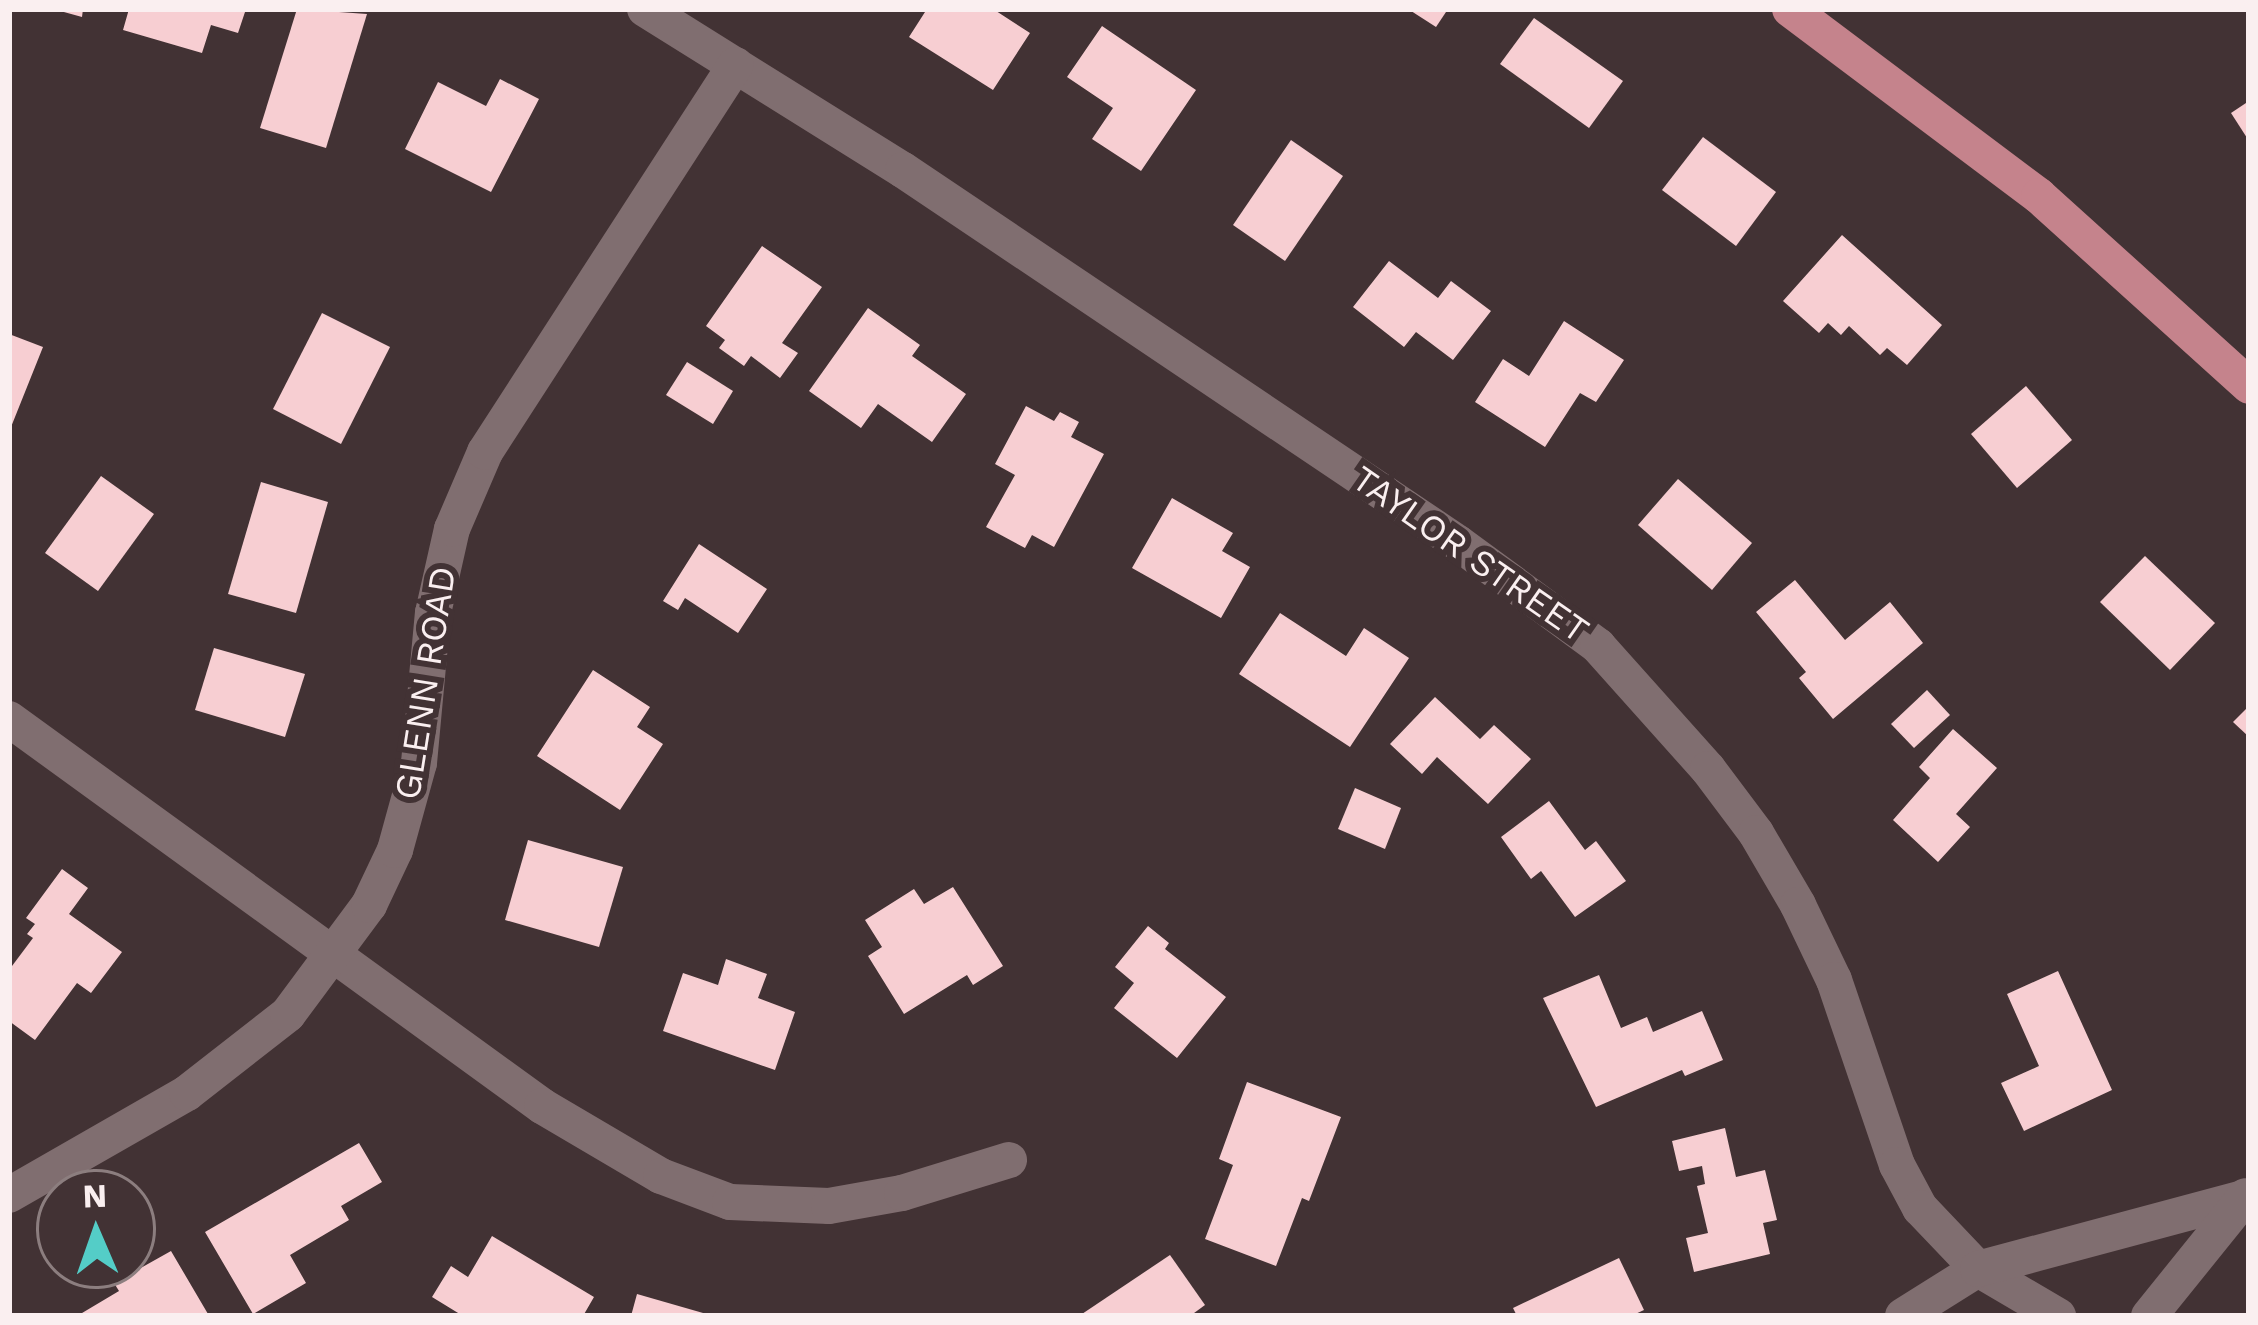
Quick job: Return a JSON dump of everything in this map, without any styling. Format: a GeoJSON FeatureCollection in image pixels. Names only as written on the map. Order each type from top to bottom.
{"type":"FeatureCollection","features":[{"type":"Feature","properties":{"kind":"main road"},"geometry":{"type":"LineString","coordinates":[[1790,9],[2039,196],[2249,386]]}},
{"type":"Feature","properties":{"kind":"street","name":"TAYLOR STREET"},"geometry":{"type":"LineString","coordinates":[[646,9],[1082,290],[1458,543],[1598,646],[1708,769],[1756,833],[1834,980],[1897,1166],[1920,1208],[1978,1269],[2058,1316]]}},
{"type":"Feature","properties":{"kind":"street","name":"GLENN ROAD"},"geometry":{"type":"LineString","coordinates":[[9,1195],[187,1093],[288,1015],[337,955],[394,850],[419,763],[434,613],[452,529],[485,452],[735,65]]}},
{"type":"Feature","properties":{"kind":"street"},"geometry":{"type":"LineString","coordinates":[[9,718],[542,1106],[661,1176],[730,1202],[829,1206],[902,1193],[1009,1160]]}},
{"type":"Feature","properties":{"kind":"street"},"geometry":{"type":"LineString","coordinates":[[1903,1316],[1978,1269],[2246,1196]]}},
{"type":"Feature","properties":{"kind":"street"},"geometry":{"type":"LineString","coordinates":[[2149,1316],[2246,1196]]}},
{"type":"Feature","properties":{"kind":"building"},"geometry":{"type":"Polygon","coordinates":[[[53,9],[83,9],[82,17],[53,9]]]}},
{"type":"Feature","properties":{"kind":"building"},"geometry":{"type":"Polygon","coordinates":[[[129,9],[246,9],[238,33],[211,25],[202,53],[123,30],[129,9]]]}},
{"type":"Feature","properties":{"kind":"building"},"geometry":{"type":"Polygon","coordinates":[[[297,9],[367,14],[326,148],[260,128],[297,9]]]}},
{"type":"Feature","properties":{"kind":"building"},"geometry":{"type":"Polygon","coordinates":[[[920,9],[993,9],[1030,33],[993,90],[909,37],[925,12],[920,9]]]}},
{"type":"Feature","properties":{"kind":"building"},"geometry":{"type":"Polygon","coordinates":[[[1408,9],[1448,9],[1436,27],[1408,9]]]}},
{"type":"Feature","properties":{"kind":"building"},"geometry":{"type":"Polygon","coordinates":[[[1534,18],[1623,81],[1589,128],[1500,64],[1534,18]]]}},
{"type":"Feature","properties":{"kind":"building"},"geometry":{"type":"Polygon","coordinates":[[[1102,26],[1196,90],[1141,171],[1092,139],[1113,108],[1067,77],[1102,26]]]}},
{"type":"Feature","properties":{"kind":"building"},"geometry":{"type":"Polygon","coordinates":[[[500,79],[539,99],[491,192],[405,149],[438,82],[486,106],[500,79]]]}},
{"type":"Feature","properties":{"kind":"building"},"geometry":{"type":"Polygon","coordinates":[[[2249,101],[2249,141],[2231,113],[2249,101]]]}},
{"type":"Feature","properties":{"kind":"building"},"geometry":{"type":"Polygon","coordinates":[[[1703,137],[1776,192],[1736,246],[1662,190],[1703,137]]]}},
{"type":"Feature","properties":{"kind":"building"},"geometry":{"type":"Polygon","coordinates":[[[1291,140],[1343,176],[1285,261],[1233,225],[1291,140]]]}},
{"type":"Feature","properties":{"kind":"building"},"geometry":{"type":"Polygon","coordinates":[[[1842,235],[1942,325],[1907,365],[1887,348],[1880,355],[1849,326],[1841,335],[1828,323],[1819,333],[1783,301],[1842,235]]]}},
{"type":"Feature","properties":{"kind":"building"},"geometry":{"type":"Polygon","coordinates":[[[762,246],[822,287],[782,343],[798,353],[780,378],[751,356],[744,366],[719,348],[725,340],[706,326],[762,246]]]}},
{"type":"Feature","properties":{"kind":"building"},"geometry":{"type":"Polygon","coordinates":[[[1389,261],[1438,298],[1451,281],[1491,311],[1453,360],[1416,332],[1404,347],[1353,307],[1389,261]]]}},
{"type":"Feature","properties":{"kind":"building"},"geometry":{"type":"Polygon","coordinates":[[[868,308],[920,345],[912,356],[966,394],[932,442],[878,404],[861,428],[809,391],[868,308]]]}},
{"type":"Feature","properties":{"kind":"building"},"geometry":{"type":"Polygon","coordinates":[[[322,313],[390,347],[341,444],[273,409],[322,313]]]}},
{"type":"Feature","properties":{"kind":"building"},"geometry":{"type":"Polygon","coordinates":[[[1564,321],[1624,360],[1596,402],[1580,393],[1545,447],[1475,402],[1503,359],[1529,376],[1564,321]]]}},
{"type":"Feature","properties":{"kind":"building"},"geometry":{"type":"Polygon","coordinates":[[[9,334],[43,347],[9,432],[9,334]]]}},
{"type":"Feature","properties":{"kind":"building"},"geometry":{"type":"Polygon","coordinates":[[[687,362],[733,391],[713,424],[666,395],[687,362]]]}},
{"type":"Feature","properties":{"kind":"building"},"geometry":{"type":"Polygon","coordinates":[[[2026,386],[2072,440],[2017,488],[1971,434],[2026,386]]]}},
{"type":"Feature","properties":{"kind":"building"},"geometry":{"type":"Polygon","coordinates":[[[1026,406],[1054,421],[1060,412],[1079,422],[1071,437],[1104,454],[1054,547],[1032,535],[1025,548],[986,527],[1015,475],[995,464],[1026,406]]]}},
{"type":"Feature","properties":{"kind":"building"},"geometry":{"type":"Polygon","coordinates":[[[101,476],[154,514],[98,591],[45,553],[101,476]]]}},
{"type":"Feature","properties":{"kind":"building"},"geometry":{"type":"Polygon","coordinates":[[[1678,479],[1752,543],[1712,590],[1638,525],[1678,479]]]}},
{"type":"Feature","properties":{"kind":"building"},"geometry":{"type":"Polygon","coordinates":[[[261,482],[328,502],[296,613],[228,594],[261,482]]]}},
{"type":"Feature","properties":{"kind":"building"},"geometry":{"type":"Polygon","coordinates":[[[1172,498],[1233,533],[1222,551],[1250,567],[1221,618],[1132,568],[1172,498]]]}},
{"type":"Feature","properties":{"kind":"building"},"geometry":{"type":"Polygon","coordinates":[[[699,544],[767,589],[738,633],[685,598],[678,610],[663,601],[699,544]]]}},
{"type":"Feature","properties":{"kind":"building"},"geometry":{"type":"Polygon","coordinates":[[[2145,556],[2215,623],[2170,670],[2100,602],[2145,556]]]}},
{"type":"Feature","properties":{"kind":"building"},"geometry":{"type":"Polygon","coordinates":[[[1795,580],[1845,640],[1890,602],[1923,643],[1833,719],[1799,678],[1806,672],[1756,612],[1795,580]]]}},
{"type":"Feature","properties":{"kind":"building"},"geometry":{"type":"Polygon","coordinates":[[[1280,613],[1346,656],[1364,628],[1409,658],[1350,747],[1239,674],[1280,613]]]}},
{"type":"Feature","properties":{"kind":"building"},"geometry":{"type":"Polygon","coordinates":[[[214,648],[305,674],[285,737],[195,710],[214,648]]]}},
{"type":"Feature","properties":{"kind":"building"},"geometry":{"type":"Polygon","coordinates":[[[593,670],[650,707],[637,727],[663,744],[620,810],[537,756],[593,670]]]}},
{"type":"Feature","properties":{"kind":"building"},"geometry":{"type":"Polygon","coordinates":[[[1927,690],[1950,715],[1914,748],[1891,724],[1927,690]]]}},
{"type":"Feature","properties":{"kind":"building"},"geometry":{"type":"Polygon","coordinates":[[[1435,697],[1480,739],[1494,725],[1531,759],[1488,804],[1437,757],[1422,774],[1390,744],[1435,697]]]}},
{"type":"Feature","properties":{"kind":"building"},"geometry":{"type":"Polygon","coordinates":[[[2249,706],[2249,737],[2233,722],[2249,706]]]}},
{"type":"Feature","properties":{"kind":"building"},"geometry":{"type":"Polygon","coordinates":[[[1953,729],[1997,768],[1956,814],[1970,827],[1938,862],[1893,820],[1930,778],[1919,767],[1953,729]]]}},
{"type":"Feature","properties":{"kind":"building"},"geometry":{"type":"Polygon","coordinates":[[[1355,788],[1401,808],[1385,849],[1338,829],[1355,788]]]}},
{"type":"Feature","properties":{"kind":"building"},"geometry":{"type":"Polygon","coordinates":[[[1549,801],[1585,850],[1596,841],[1626,881],[1575,917],[1541,871],[1531,879],[1501,837],[1549,801]]]}},
{"type":"Feature","properties":{"kind":"building"},"geometry":{"type":"Polygon","coordinates":[[[528,840],[623,867],[599,947],[505,920],[528,840]]]}},
{"type":"Feature","properties":{"kind":"building"},"geometry":{"type":"Polygon","coordinates":[[[62,869],[88,888],[69,914],[122,952],[91,993],[77,983],[35,1040],[9,1021],[9,970],[33,938],[27,934],[35,924],[26,918],[62,869]]]}},
{"type":"Feature","properties":{"kind":"building"},"geometry":{"type":"Polygon","coordinates":[[[953,887],[1003,966],[973,985],[967,975],[904,1014],[868,956],[882,947],[865,920],[914,889],[924,904],[953,887]]]}},
{"type":"Feature","properties":{"kind":"building"},"geometry":{"type":"Polygon","coordinates":[[[1148,926],[1169,943],[1165,949],[1226,997],[1177,1058],[1114,1008],[1134,983],[1115,967],[1148,926]]]}},
{"type":"Feature","properties":{"kind":"building"},"geometry":{"type":"Polygon","coordinates":[[[726,959],[767,974],[758,998],[795,1012],[775,1070],[663,1031],[683,973],[718,985],[726,959]]]}},
{"type":"Feature","properties":{"kind":"building"},"geometry":{"type":"Polygon","coordinates":[[[2058,971],[2112,1090],[2024,1131],[2001,1083],[2039,1066],[2007,994],[2058,971]]]}},
{"type":"Feature","properties":{"kind":"building"},"geometry":{"type":"Polygon","coordinates":[[[1599,975],[1621,1028],[1647,1017],[1653,1032],[1702,1011],[1723,1060],[1685,1076],[1682,1070],[1596,1107],[1543,998],[1599,975]]]}},
{"type":"Feature","properties":{"kind":"building"},"geometry":{"type":"Polygon","coordinates":[[[1247,1082],[1341,1117],[1309,1201],[1302,1198],[1276,1266],[1205,1239],[1233,1165],[1219,1159],[1247,1082]]]}},
{"type":"Feature","properties":{"kind":"building"},"geometry":{"type":"Polygon","coordinates":[[[1725,1128],[1736,1177],[1765,1170],[1777,1220],[1763,1223],[1770,1254],[1694,1272],[1686,1238],[1708,1233],[1697,1186],[1705,1184],[1702,1166],[1679,1171],[1672,1141],[1725,1128]]]}},
{"type":"Feature","properties":{"kind":"building"},"geometry":{"type":"Polygon","coordinates":[[[359,1143],[382,1182],[341,1206],[349,1220],[290,1255],[306,1283],[253,1314],[205,1232],[359,1143]]]}},
{"type":"Feature","properties":{"kind":"building"},"geometry":{"type":"Polygon","coordinates":[[[492,1236],[594,1297],[583,1316],[463,1316],[432,1297],[451,1266],[468,1277],[492,1236]]]}},
{"type":"Feature","properties":{"kind":"building"},"geometry":{"type":"Polygon","coordinates":[[[171,1251],[208,1314],[77,1316],[118,1289],[156,1289],[156,1259],[171,1251]]]}},
{"type":"Feature","properties":{"kind":"building"},"geometry":{"type":"Polygon","coordinates":[[[1170,1255],[1205,1305],[1190,1316],[1079,1316],[1170,1255]]]}},
{"type":"Feature","properties":{"kind":"building"},"geometry":{"type":"Polygon","coordinates":[[[1619,1258],[1644,1310],[1631,1316],[1517,1316],[1513,1308],[1619,1258]]]}},
{"type":"Feature","properties":{"kind":"building"},"geometry":{"type":"Polygon","coordinates":[[[637,1294],[710,1315],[710,1316],[631,1316],[637,1294]]]}}]}
